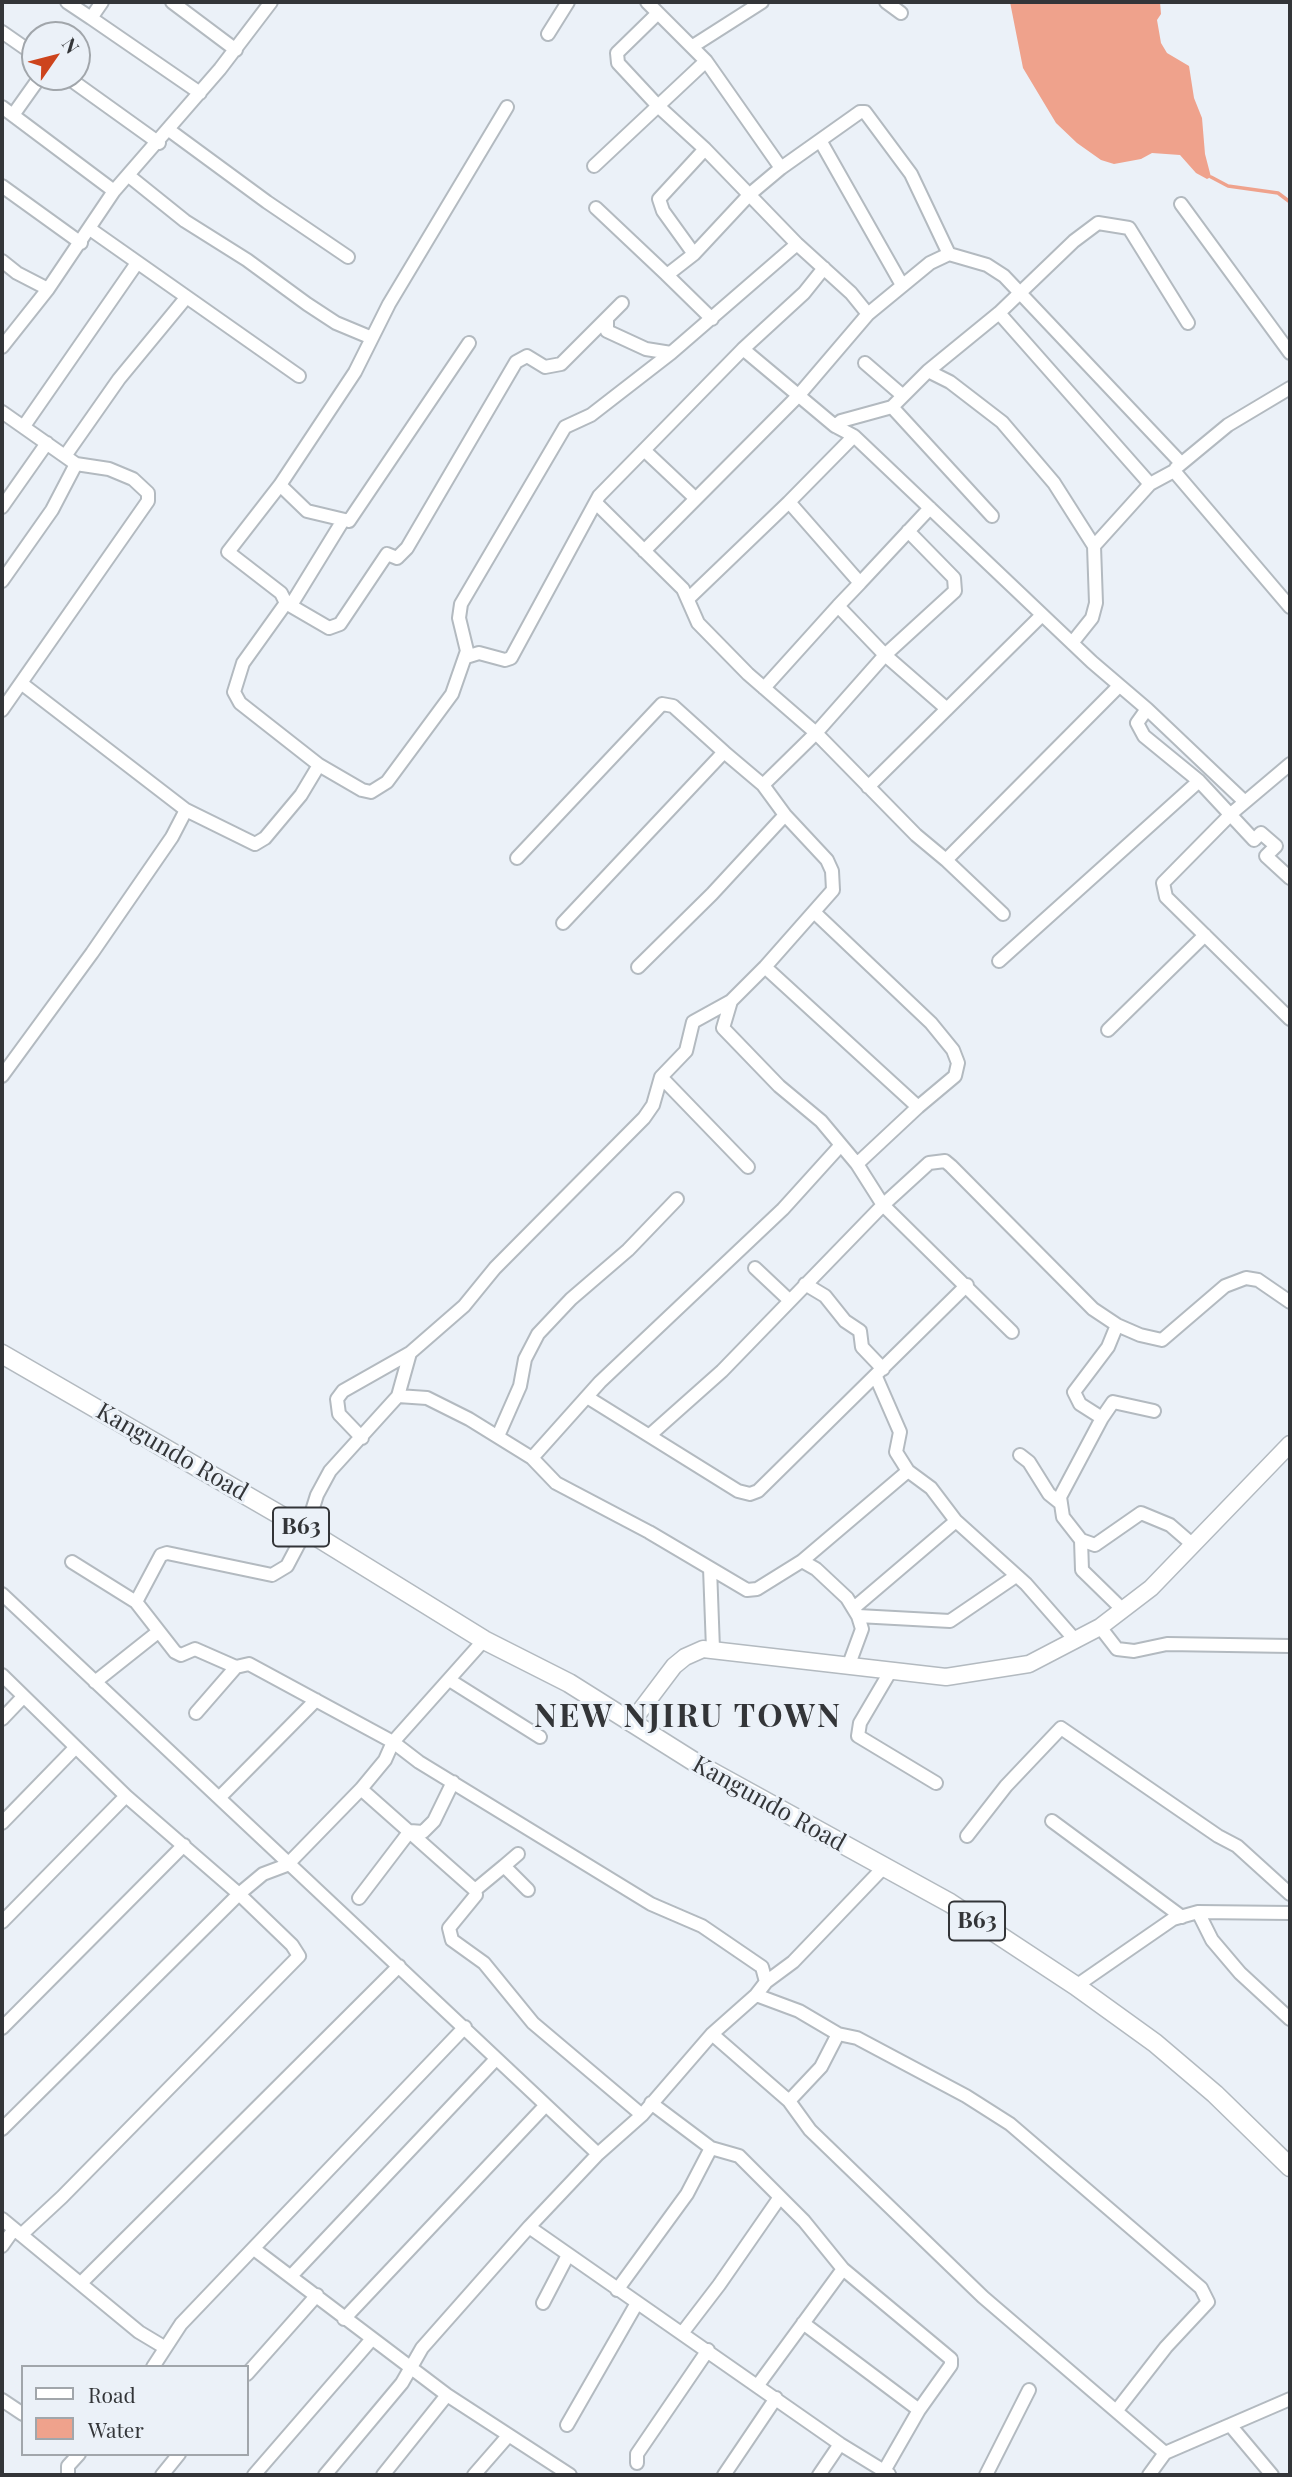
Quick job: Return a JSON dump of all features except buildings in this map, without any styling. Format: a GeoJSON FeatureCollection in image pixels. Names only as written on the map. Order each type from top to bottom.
{"type":"FeatureCollection","features":[{"type":"Feature","properties":{"kind":"highway","name":"Kangundo Road"},"geometry":{"type":"LineString","coordinates":[[2,1354],[306,1530],[484,1640],[569,1683],[631,1723],[809,1828],[950,1903],[1076,1986],[1195,2077],[1290,2167]]}},
{"type":"Feature","properties":{"kind":"main road"},"geometry":{"type":"LineString","coordinates":[[631,1723],[674,1666],[696,1651],[713,1649],[946,1677],[1029,1664],[1100,1627],[1151,1588],[1290,1444]]}},
{"type":"Feature","properties":{"kind":"street"},"geometry":{"type":"LineString","coordinates":[[67,2],[200,93]]}},
{"type":"Feature","properties":{"kind":"street"},"geometry":{"type":"LineString","coordinates":[[90,18],[102,2]]}},
{"type":"Feature","properties":{"kind":"street"},"geometry":{"type":"LineString","coordinates":[[172,2],[236,50]]}},
{"type":"Feature","properties":{"kind":"street"},"geometry":{"type":"LineString","coordinates":[[548,34],[568,2]]}},
{"type":"Feature","properties":{"kind":"street"},"geometry":{"type":"LineString","coordinates":[[647,2],[706,61],[781,168]]}},
{"type":"Feature","properties":{"kind":"street"},"geometry":{"type":"LineString","coordinates":[[692,46],[762,2]]}},
{"type":"Feature","properties":{"kind":"street"},"geometry":{"type":"LineString","coordinates":[[886,2],[901,13]]}},
{"type":"Feature","properties":{"kind":"street"},"geometry":{"type":"LineString","coordinates":[[2,347],[48,289],[114,191],[159,143],[236,50],[266,3]]}},
{"type":"Feature","properties":{"kind":"street"},"geometry":{"type":"LineString","coordinates":[[658,13],[617,54],[618,63],[797,244],[851,293],[868,314]]}},
{"type":"Feature","properties":{"kind":"street"},"geometry":{"type":"LineString","coordinates":[[2,32],[21,45]]}},
{"type":"Feature","properties":{"kind":"street"},"geometry":{"type":"LineString","coordinates":[[594,166],[706,61]]}},
{"type":"Feature","properties":{"kind":"street"},"geometry":{"type":"LineString","coordinates":[[13,115],[30,91]]}},
{"type":"Feature","properties":{"kind":"street"},"geometry":{"type":"LineString","coordinates":[[87,91],[159,143]]}},
{"type":"Feature","properties":{"kind":"street"},"geometry":{"type":"LineString","coordinates":[[2,107],[114,191]]}},
{"type":"Feature","properties":{"kind":"street"},"geometry":{"type":"LineString","coordinates":[[507,107],[394,296],[355,372],[280,485],[228,552],[281,593],[288,604],[329,628],[340,624],[387,554],[397,558],[407,548],[516,362],[527,356],[545,367],[561,363],[622,303]]}},
{"type":"Feature","properties":{"kind":"street"},"geometry":{"type":"LineString","coordinates":[[667,275],[694,254],[750,194],[781,168],[860,112],[865,113],[911,174],[949,254]]}},
{"type":"Feature","properties":{"kind":"street"},"geometry":{"type":"LineString","coordinates":[[169,130],[348,257]]}},
{"type":"Feature","properties":{"kind":"street"},"geometry":{"type":"LineString","coordinates":[[821,142],[902,285]]}},
{"type":"Feature","properties":{"kind":"street"},"geometry":{"type":"LineString","coordinates":[[694,254],[663,211],[659,199],[705,149]]}},
{"type":"Feature","properties":{"kind":"street"},"geometry":{"type":"LineString","coordinates":[[129,176],[185,220],[247,260],[307,304],[336,323],[372,338]]}},
{"type":"Feature","properties":{"kind":"street"},"geometry":{"type":"LineString","coordinates":[[2,186],[81,243]]}},
{"type":"Feature","properties":{"kind":"street"},"geometry":{"type":"LineString","coordinates":[[1181,204],[1290,353]]}},
{"type":"Feature","properties":{"kind":"street"},"geometry":{"type":"LineString","coordinates":[[596,208],[712,319]]}},
{"type":"Feature","properties":{"kind":"street"},"geometry":{"type":"LineString","coordinates":[[835,426],[841,421],[892,407],[901,395],[999,313],[1020,291],[1098,223],[1129,228],[1188,323]]}},
{"type":"Feature","properties":{"kind":"street"},"geometry":{"type":"LineString","coordinates":[[90,229],[299,376]]}},
{"type":"Feature","properties":{"kind":"street"},"geometry":{"type":"LineString","coordinates":[[469,343],[353,517],[342,522],[288,604],[243,663],[234,692],[240,703],[319,765],[362,790],[371,792],[381,788],[452,694],[466,657],[466,642],[459,618],[461,604],[565,427],[591,415],[671,353],[797,244]]}},
{"type":"Feature","properties":{"kind":"street"},"geometry":{"type":"LineString","coordinates":[[645,551],[798,396],[868,314],[930,262],[949,254],[987,265],[1020,291],[1177,467],[1290,607]]}},
{"type":"Feature","properties":{"kind":"street"},"geometry":{"type":"LineString","coordinates":[[2,261],[17,273],[48,289]]}},
{"type":"Feature","properties":{"kind":"street"},"geometry":{"type":"LineString","coordinates":[[24,426],[137,263]]}},
{"type":"Feature","properties":{"kind":"street"},"geometry":{"type":"LineString","coordinates":[[466,657],[479,653],[505,660],[511,658],[596,503],[614,478],[743,349],[804,293],[824,268]]}},
{"type":"Feature","properties":{"kind":"street"},"geometry":{"type":"LineString","coordinates":[[65,456],[119,379],[186,299]]}},
{"type":"Feature","properties":{"kind":"street"},"geometry":{"type":"LineString","coordinates":[[999,313],[1150,484]]}},
{"type":"Feature","properties":{"kind":"street"},"geometry":{"type":"LineString","coordinates":[[607,318],[607,331],[646,349],[671,353]]}},
{"type":"Feature","properties":{"kind":"street"},"geometry":{"type":"LineString","coordinates":[[743,349],[835,426],[854,436],[1042,615],[1245,802]]}},
{"type":"Feature","properties":{"kind":"street"},"geometry":{"type":"LineString","coordinates":[[865,363],[901,395]]}},
{"type":"Feature","properties":{"kind":"street"},"geometry":{"type":"LineString","coordinates":[[928,371],[950,382],[1002,422],[1054,483],[1094,546],[1096,603],[1092,618],[1072,643]]}},
{"type":"Feature","properties":{"kind":"street"},"geometry":{"type":"LineString","coordinates":[[1094,546],[1150,484],[1177,467],[1228,425],[1290,388]]}},
{"type":"Feature","properties":{"kind":"street"},"geometry":{"type":"LineString","coordinates":[[892,407],[992,516]]}},
{"type":"Feature","properties":{"kind":"street"},"geometry":{"type":"LineString","coordinates":[[2,412],[76,464],[109,469],[133,479],[148,493],[148,500],[2,710]]}},
{"type":"Feature","properties":{"kind":"street"},"geometry":{"type":"LineString","coordinates":[[688,598],[854,436]]}},
{"type":"Feature","properties":{"kind":"street"},"geometry":{"type":"LineString","coordinates":[[2,507],[47,443]]}},
{"type":"Feature","properties":{"kind":"street"},"geometry":{"type":"LineString","coordinates":[[644,450],[695,498]]}},
{"type":"Feature","properties":{"kind":"street"},"geometry":{"type":"LineString","coordinates":[[2,581],[52,510],[76,464]]}},
{"type":"Feature","properties":{"kind":"street"},"geometry":{"type":"LineString","coordinates":[[280,485],[307,512],[342,522]]}},
{"type":"Feature","properties":{"kind":"street"},"geometry":{"type":"LineString","coordinates":[[789,502],[860,583]]}},
{"type":"Feature","properties":{"kind":"street"},"geometry":{"type":"LineString","coordinates":[[596,503],[683,589],[698,623],[1003,914]]}},
{"type":"Feature","properties":{"kind":"street"},"geometry":{"type":"LineString","coordinates":[[764,688],[930,508]]}},
{"type":"Feature","properties":{"kind":"street"},"geometry":{"type":"LineString","coordinates":[[763,785],[816,733],[886,655],[955,591],[954,578],[908,531]]}},
{"type":"Feature","properties":{"kind":"street"},"geometry":{"type":"LineString","coordinates":[[838,606],[886,655],[947,709]]}},
{"type":"Feature","properties":{"kind":"street"},"geometry":{"type":"LineString","coordinates":[[868,787],[1042,615]]}},
{"type":"Feature","properties":{"kind":"street"},"geometry":{"type":"LineString","coordinates":[[21,683],[186,810],[255,844],[265,838],[301,795],[319,765]]}},
{"type":"Feature","properties":{"kind":"street"},"geometry":{"type":"LineString","coordinates":[[946,860],[1119,686]]}},
{"type":"Feature","properties":{"kind":"street"},"geometry":{"type":"LineString","coordinates":[[362,1438],[339,1414],[337,1399],[343,1391],[410,1353],[464,1306],[495,1268],[645,1118],[653,1105],[661,1077],[686,1051],[693,1022],[731,1000],[765,967],[833,890],[832,871],[827,860],[785,815],[763,785],[673,706],[662,704],[517,858]]}},
{"type":"Feature","properties":{"kind":"street"},"geometry":{"type":"LineString","coordinates":[[1147,709],[1137,723],[1144,736],[1199,781],[1232,813],[1254,840],[1261,833],[1276,846],[1266,856],[1290,878]]}},
{"type":"Feature","properties":{"kind":"street"},"geometry":{"type":"LineString","coordinates":[[563,923],[724,752]]}},
{"type":"Feature","properties":{"kind":"street"},"geometry":{"type":"LineString","coordinates":[[1290,764],[1232,813],[1163,883],[1166,897],[1290,1019]]}},
{"type":"Feature","properties":{"kind":"street"},"geometry":{"type":"LineString","coordinates":[[999,961],[1199,781]]}},
{"type":"Feature","properties":{"kind":"street"},"geometry":{"type":"LineString","coordinates":[[2,1076],[92,953],[172,836],[186,810]]}},
{"type":"Feature","properties":{"kind":"street"},"geometry":{"type":"LineString","coordinates":[[638,967],[712,894],[785,815]]}},
{"type":"Feature","properties":{"kind":"street"},"geometry":{"type":"LineString","coordinates":[[814,912],[931,1023],[954,1049],[958,1063],[955,1076],[857,1164]]}},
{"type":"Feature","properties":{"kind":"street"},"geometry":{"type":"LineString","coordinates":[[1108,1030],[1205,935]]}},
{"type":"Feature","properties":{"kind":"street"},"geometry":{"type":"LineString","coordinates":[[765,967],[918,1107]]}},
{"type":"Feature","properties":{"kind":"street"},"geometry":{"type":"LineString","coordinates":[[731,1000],[723,1028],[729,1037],[779,1086],[821,1121],[857,1164],[883,1205],[1012,1332]]}},
{"type":"Feature","properties":{"kind":"street"},"geometry":{"type":"LineString","coordinates":[[661,1077],[748,1167]]}},
{"type":"Feature","properties":{"kind":"street"},"geometry":{"type":"LineString","coordinates":[[532,1458],[587,1397],[783,1209],[841,1146]]}},
{"type":"Feature","properties":{"kind":"street"},"geometry":{"type":"LineString","coordinates":[[650,1435],[722,1371],[883,1205],[929,1163],[945,1161],[1093,1309],[1117,1325],[1162,1340],[1225,1286],[1246,1278],[1258,1280],[1290,1302]]}},
{"type":"Feature","properties":{"kind":"street"},"geometry":{"type":"LineString","coordinates":[[498,1436],[520,1386],[525,1359],[538,1334],[571,1299],[628,1250],[677,1199]]}},
{"type":"Feature","properties":{"kind":"street"},"geometry":{"type":"LineString","coordinates":[[755,1268],[789,1300]]}},
{"type":"Feature","properties":{"kind":"street"},"geometry":{"type":"LineString","coordinates":[[805,1284],[825,1296],[845,1321],[860,1332],[862,1347],[879,1373],[900,1432],[896,1452],[908,1471],[931,1488],[956,1521],[1045,1604],[1076,1641]]}},
{"type":"Feature","properties":{"kind":"street"},"geometry":{"type":"LineString","coordinates":[[587,1397],[738,1491],[750,1494],[758,1491],[967,1285]]}},
{"type":"Feature","properties":{"kind":"street"},"geometry":{"type":"LineString","coordinates":[[1102,1418],[1080,1404],[1074,1392],[1103,1353],[1117,1325]]}},
{"type":"Feature","properties":{"kind":"street"},"geometry":{"type":"LineString","coordinates":[[136,1602],[161,1555],[177,1554],[272,1575],[287,1566],[306,1530],[317,1495],[330,1471],[398,1396],[410,1353]]}},
{"type":"Feature","properties":{"kind":"street"},"geometry":{"type":"LineString","coordinates":[[398,1396],[437,1402],[532,1458],[556,1483],[751,1590],[802,1560],[908,1471]]}},
{"type":"Feature","properties":{"kind":"street"},"geometry":{"type":"LineString","coordinates":[[1059,1502],[1102,1418],[1114,1402],[1154,1411]]}},
{"type":"Feature","properties":{"kind":"street"},"geometry":{"type":"LineString","coordinates":[[1020,1455],[1029,1462],[1049,1494],[1059,1502],[1069,1529],[1081,1540],[1095,1545],[1141,1513],[1170,1525],[1192,1544]]}},
{"type":"Feature","properties":{"kind":"street"},"geometry":{"type":"LineString","coordinates":[[856,1612],[956,1521]]}},
{"type":"Feature","properties":{"kind":"street"},"geometry":{"type":"LineString","coordinates":[[1081,1540],[1082,1570],[1123,1610]]}},
{"type":"Feature","properties":{"kind":"street"},"geometry":{"type":"LineString","coordinates":[[802,1560],[816,1569],[856,1612],[862,1629],[848,1667]]}},
{"type":"Feature","properties":{"kind":"street"},"geometry":{"type":"LineString","coordinates":[[72,1562],[136,1602],[175,1652],[181,1655],[195,1649],[236,1667]]}},
{"type":"Feature","properties":{"kind":"street"},"geometry":{"type":"LineString","coordinates":[[709,1568],[713,1649]]}},
{"type":"Feature","properties":{"kind":"street"},"geometry":{"type":"LineString","coordinates":[[856,1612],[950,1621],[1016,1576]]}},
{"type":"Feature","properties":{"kind":"street"},"geometry":{"type":"LineString","coordinates":[[2,1594],[220,1797],[287,1865],[465,2027],[598,2154]]}},
{"type":"Feature","properties":{"kind":"street"},"geometry":{"type":"LineString","coordinates":[[1100,1627],[1117,1649],[1134,1651],[1167,1644],[1290,1646]]}},
{"type":"Feature","properties":{"kind":"street"},"geometry":{"type":"LineString","coordinates":[[95,1682],[158,1632]]}},
{"type":"Feature","properties":{"kind":"street"},"geometry":{"type":"LineString","coordinates":[[2,2129],[239,1894],[263,1874],[287,1865],[361,1789],[385,1760],[393,1742],[484,1640]]}},
{"type":"Feature","properties":{"kind":"street"},"geometry":{"type":"LineString","coordinates":[[196,1713],[236,1667],[249,1664],[393,1742],[453,1782],[651,1903],[702,1926],[762,1967],[766,1982]]}},
{"type":"Feature","properties":{"kind":"street"},"geometry":{"type":"LineString","coordinates":[[890,1672],[860,1723],[858,1736],[936,1783]]}},
{"type":"Feature","properties":{"kind":"street"},"geometry":{"type":"LineString","coordinates":[[2,1675],[126,1796],[239,1894],[298,1952],[298,1961],[2,2246]]}},
{"type":"Feature","properties":{"kind":"street"},"geometry":{"type":"LineString","coordinates":[[450,1681],[540,1737]]}},
{"type":"Feature","properties":{"kind":"street"},"geometry":{"type":"LineString","coordinates":[[2,1719],[23,1697]]}},
{"type":"Feature","properties":{"kind":"street"},"geometry":{"type":"LineString","coordinates":[[220,1797],[316,1700]]}},
{"type":"Feature","properties":{"kind":"street"},"geometry":{"type":"LineString","coordinates":[[967,1836],[1006,1786],[1061,1728],[1218,1836],[1237,1846],[1290,1894]]}},
{"type":"Feature","properties":{"kind":"street"},"geometry":{"type":"LineString","coordinates":[[2,1823],[75,1748]]}},
{"type":"Feature","properties":{"kind":"street"},"geometry":{"type":"LineString","coordinates":[[410,1831],[423,1832],[430,1825],[453,1782]]}},
{"type":"Feature","properties":{"kind":"street"},"geometry":{"type":"LineString","coordinates":[[361,1789],[475,1890],[476,1895],[449,1928],[453,1940],[484,1963],[533,2023],[642,2115]]}},
{"type":"Feature","properties":{"kind":"street"},"geometry":{"type":"LineString","coordinates":[[2,1922],[126,1796]]}},
{"type":"Feature","properties":{"kind":"street"},"geometry":{"type":"LineString","coordinates":[[1052,1821],[1182,1917]]}},
{"type":"Feature","properties":{"kind":"street"},"geometry":{"type":"LineString","coordinates":[[359,1898],[410,1831]]}},
{"type":"Feature","properties":{"kind":"street"},"geometry":{"type":"LineString","coordinates":[[2,2028],[184,1845]]}},
{"type":"Feature","properties":{"kind":"street"},"geometry":{"type":"LineString","coordinates":[[475,1890],[518,1854]]}},
{"type":"Feature","properties":{"kind":"street"},"geometry":{"type":"LineString","coordinates":[[504,1866],[528,1890]]}},
{"type":"Feature","properties":{"kind":"street"},"geometry":{"type":"LineString","coordinates":[[325,2475],[411,2368],[422,2348],[529,2227],[598,2154],[642,2115],[712,2034],[756,1995],[766,1982],[793,1962],[884,1867]]}},
{"type":"Feature","properties":{"kind":"street"},"geometry":{"type":"LineString","coordinates":[[1198,1912],[1212,1940],[1240,1973],[1290,2019]]}},
{"type":"Feature","properties":{"kind":"street"},"geometry":{"type":"LineString","coordinates":[[1076,1986],[1143,1937],[1182,1917],[1198,1912],[1290,1913]]}},
{"type":"Feature","properties":{"kind":"street"},"geometry":{"type":"LineString","coordinates":[[81,2283],[399,1966]]}},
{"type":"Feature","properties":{"kind":"street"},"geometry":{"type":"LineString","coordinates":[[756,1995],[799,2011],[838,2034],[857,2038],[874,2046],[966,2096],[1010,2124],[1206,2295],[1208,2302],[1166,2347],[1117,2410]]}},
{"type":"Feature","properties":{"kind":"street"},"geometry":{"type":"LineString","coordinates":[[154,2365],[181,2324],[465,2027]]}},
{"type":"Feature","properties":{"kind":"street"},"geometry":{"type":"LineString","coordinates":[[712,2034],[789,2101],[810,2130],[984,2297],[1165,2453]]}},
{"type":"Feature","properties":{"kind":"street"},"geometry":{"type":"LineString","coordinates":[[789,2101],[821,2067],[838,2034]]}},
{"type":"Feature","properties":{"kind":"street"},"geometry":{"type":"LineString","coordinates":[[292,2276],[496,2059]]}},
{"type":"Feature","properties":{"kind":"street"},"geometry":{"type":"LineString","coordinates":[[529,2227],[840,2444],[887,2473],[919,2410],[951,2365],[951,2359],[843,2269],[804,2221],[739,2156],[711,2148],[652,2103]]}},
{"type":"Feature","properties":{"kind":"street"},"geometry":{"type":"LineString","coordinates":[[344,2319],[545,2106]]}},
{"type":"Feature","properties":{"kind":"street"},"geometry":{"type":"LineString","coordinates":[[617,2290],[687,2194],[711,2148]]}},
{"type":"Feature","properties":{"kind":"street"},"geometry":{"type":"LineString","coordinates":[[683,2332],[780,2197]]}},
{"type":"Feature","properties":{"kind":"street"},"geometry":{"type":"LineString","coordinates":[[2,2219],[139,2332],[164,2347]]}},
{"type":"Feature","properties":{"kind":"street"},"geometry":{"type":"LineString","coordinates":[[254,2249],[447,2395],[570,2475]]}},
{"type":"Feature","properties":{"kind":"street"},"geometry":{"type":"LineString","coordinates":[[543,2303],[568,2255]]}},
{"type":"Feature","properties":{"kind":"street"},"geometry":{"type":"LineString","coordinates":[[758,2385],[843,2269]]}},
{"type":"Feature","properties":{"kind":"street"},"geometry":{"type":"LineString","coordinates":[[248,2373],[317,2295]]}},
{"type":"Feature","properties":{"kind":"street"},"geometry":{"type":"LineString","coordinates":[[567,2425],[637,2303]]}},
{"type":"Feature","properties":{"kind":"street"},"geometry":{"type":"LineString","coordinates":[[803,2323],[919,2410]]}},
{"type":"Feature","properties":{"kind":"street"},"geometry":{"type":"LineString","coordinates":[[254,2475],[371,2340]]}},
{"type":"Feature","properties":{"kind":"street"},"geometry":{"type":"LineString","coordinates":[[637,2463],[637,2454],[708,2350]]}},
{"type":"Feature","properties":{"kind":"street"},"geometry":{"type":"LineString","coordinates":[[986,2475],[1029,2390]]}},
{"type":"Feature","properties":{"kind":"street"},"geometry":{"type":"LineString","coordinates":[[383,2475],[447,2395]]}},
{"type":"Feature","properties":{"kind":"street"},"geometry":{"type":"LineString","coordinates":[[724,2475],[776,2398]]}},
{"type":"Feature","properties":{"kind":"street"},"geometry":{"type":"LineString","coordinates":[[1149,2475],[1165,2453],[1290,2399]]}},
{"type":"Feature","properties":{"kind":"street"},"geometry":{"type":"LineString","coordinates":[[2,2400],[21,2413]]}},
{"type":"Feature","properties":{"kind":"street"},"geometry":{"type":"LineString","coordinates":[[1230,2425],[1272,2475]]}},
{"type":"Feature","properties":{"kind":"street"},"geometry":{"type":"LineString","coordinates":[[474,2475],[508,2436]]}},
{"type":"Feature","properties":{"kind":"street"},"geometry":{"type":"LineString","coordinates":[[819,2475],[840,2444]]}},
{"type":"Feature","properties":{"kind":"street"},"geometry":{"type":"LineString","coordinates":[[68,2475],[68,2466],[77,2456]]}},
{"type":"Feature","properties":{"kind":"street"},"geometry":{"type":"LineString","coordinates":[[162,2475],[177,2456]]}},
{"type":"Feature","properties":{"kind":"water"},"geometry":{"type":"Polygon","coordinates":[[[1010,2],[1160,2],[1161,14],[1157,20],[1161,43],[1167,53],[1189,66],[1194,98],[1202,118],[1205,154],[1211,177],[1207,179],[1196,173],[1180,155],[1152,153],[1141,159],[1114,164],[1101,160],[1077,143],[1056,123],[1023,68],[1010,2]]]}},
{"type":"Feature","properties":{"kind":"waterway"},"geometry":{"type":"LineString","coordinates":[[1211,177],[1228,186],[1278,193],[1290,202]]}},
{"type":"Feature","properties":{"kind":"district","name":"NEW NJIRU TOWN"},"geometry":{"type":"Point","coordinates":[688,1717]}}]}
